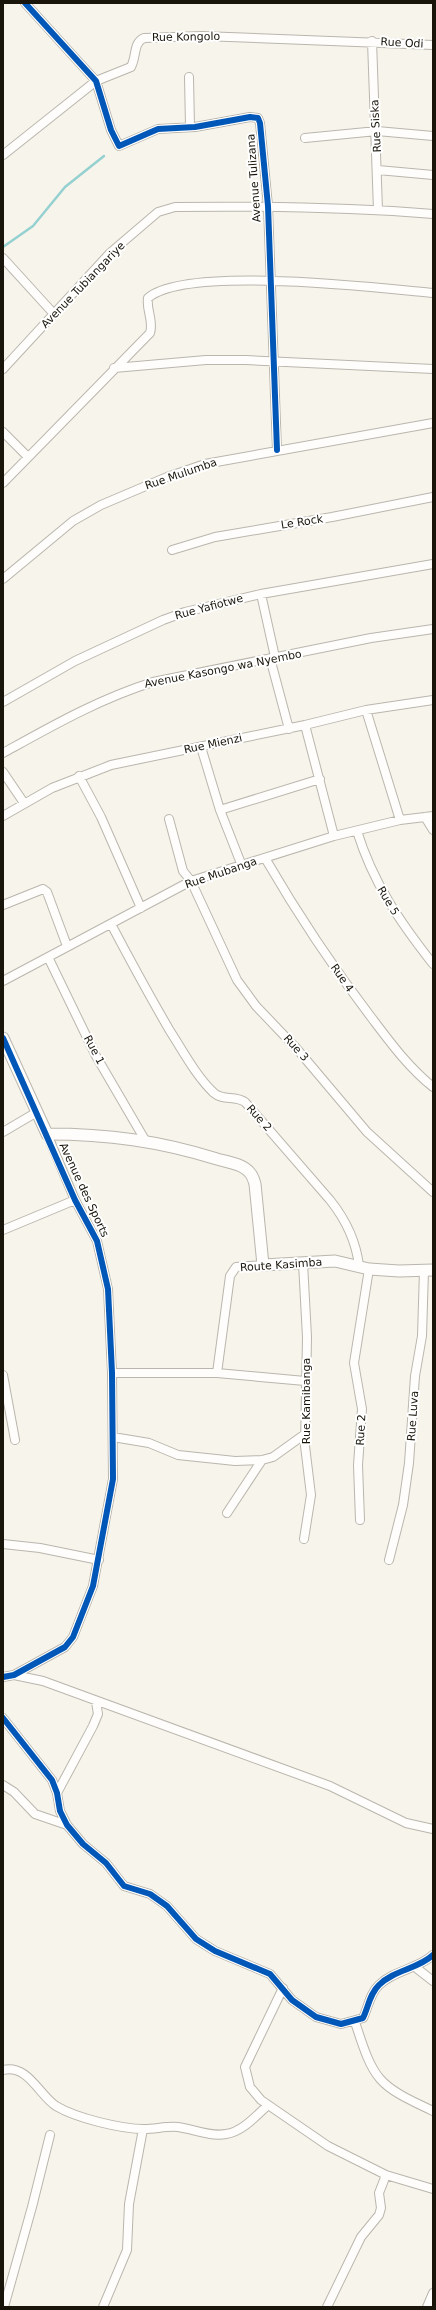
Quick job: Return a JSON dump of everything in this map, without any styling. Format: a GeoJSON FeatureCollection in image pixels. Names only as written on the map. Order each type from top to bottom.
{"type":"FeatureCollection","features":[{"type":"Feature","properties":{"kind":"street"},"geometry":{"type":"LineString","coordinates":[[25,3],[96,81]]}},
{"type":"Feature","properties":{"kind":"street","name":"Rue Kongolo"},"geometry":{"type":"LineString","coordinates":[[3,155],[96,81],[131,67],[136,56],[136,45],[138,40],[144,38],[202,36],[372,42]]}},
{"type":"Feature","properties":{"kind":"street","name":"Rue Odi"},"geometry":{"type":"LineString","coordinates":[[372,42],[433,45]]}},
{"type":"Feature","properties":{"kind":"street","name":"Rue Siska"},"geometry":{"type":"LineString","coordinates":[[372,42],[377,131],[378,210]]}},
{"type":"Feature","properties":{"kind":"street"},"geometry":{"type":"LineString","coordinates":[[189,77],[190,127]]}},
{"type":"Feature","properties":{"kind":"street","name":"Avenue Tulizana"},"geometry":{"type":"LineString","coordinates":[[96,81],[111,130],[119,146],[124,145],[149,131],[190,127],[250,117],[258,118],[260,123],[268,206],[269,282],[277,450]]}},
{"type":"Feature","properties":{"kind":"street"},"geometry":{"type":"LineString","coordinates":[[305,138],[377,131],[433,136]]}},
{"type":"Feature","properties":{"kind":"street"},"geometry":{"type":"LineString","coordinates":[[378,170],[433,175]]}},
{"type":"Feature","properties":{"kind":"street","name":"Avenue Tubiangariye"},"geometry":{"type":"LineString","coordinates":[[3,369],[110,253],[158,212],[175,207],[268,206],[378,210],[433,214]]}},
{"type":"Feature","properties":{"kind":"street"},"geometry":{"type":"LineString","coordinates":[[3,258],[54,314]]}},
{"type":"Feature","properties":{"kind":"street"},"geometry":{"type":"LineString","coordinates":[[3,483],[114,368],[150,333],[152,322],[147,306],[148,298],[154,292],[183,284],[236,281],[328,284],[433,293]]}},
{"type":"Feature","properties":{"kind":"street"},"geometry":{"type":"LineString","coordinates":[[114,368],[206,360],[272,360],[433,369]]}},
{"type":"Feature","properties":{"kind":"street","name":"Rue Mulumba"},"geometry":{"type":"LineString","coordinates":[[3,579],[73,521],[101,505],[205,464],[433,423]]}},
{"type":"Feature","properties":{"kind":"street"},"geometry":{"type":"LineString","coordinates":[[3,432],[28,457]]}},
{"type":"Feature","properties":{"kind":"street","name":"Le Rock"},"geometry":{"type":"LineString","coordinates":[[172,550],[215,537],[332,517],[433,497]]}},
{"type":"Feature","properties":{"kind":"street","name":"Rue Yafiotwe"},"geometry":{"type":"LineString","coordinates":[[3,702],[75,661],[163,620],[200,607],[261,594],[433,564]]}},
{"type":"Feature","properties":{"kind":"street"},"geometry":{"type":"LineString","coordinates":[[261,594],[273,658],[289,728]]}},
{"type":"Feature","properties":{"kind":"street","name":"Avenue Kasongo wa Nyembo"},"geometry":{"type":"LineString","coordinates":[[3,754],[87,706],[153,682],[371,638],[433,629]]}},
{"type":"Feature","properties":{"kind":"street","name":"Rue Mienzi"},"geometry":{"type":"LineString","coordinates":[[3,816],[24,803],[79,776],[111,765],[305,725],[366,710],[433,700]]}},
{"type":"Feature","properties":{"kind":"street"},"geometry":{"type":"LineString","coordinates":[[366,710],[400,820]]}},
{"type":"Feature","properties":{"kind":"street"},"geometry":{"type":"LineString","coordinates":[[305,725],[334,836]]}},
{"type":"Feature","properties":{"kind":"street"},"geometry":{"type":"LineString","coordinates":[[201,747],[220,810],[242,866]]}},
{"type":"Feature","properties":{"kind":"street"},"geometry":{"type":"LineString","coordinates":[[3,772],[24,803]]}},
{"type":"Feature","properties":{"kind":"street"},"geometry":{"type":"LineString","coordinates":[[79,776],[101,817],[141,908]]}},
{"type":"Feature","properties":{"kind":"street"},"geometry":{"type":"LineString","coordinates":[[220,810],[320,780]]}},
{"type":"Feature","properties":{"kind":"street"},"geometry":{"type":"LineString","coordinates":[[429,816],[433,830]]}},
{"type":"Feature","properties":{"kind":"street","name":"Rue Mubanga"},"geometry":{"type":"LineString","coordinates":[[3,981],[191,881],[334,836],[400,820],[429,816]]}},
{"type":"Feature","properties":{"kind":"street","name":"Rue 3"},"geometry":{"type":"LineString","coordinates":[[169,820],[183,871],[191,881],[237,980],[256,1006],[297,1049],[367,1132],[433,1192]]}},
{"type":"Feature","properties":{"kind":"street","name":"Rue 5"},"geometry":{"type":"LineString","coordinates":[[357,831],[373,876],[405,928],[433,964]]}},
{"type":"Feature","properties":{"kind":"street","name":"Rue 4"},"geometry":{"type":"LineString","coordinates":[[264,858],[300,916],[357,999],[408,1065],[433,1087]]}},
{"type":"Feature","properties":{"kind":"street"},"geometry":{"type":"LineString","coordinates":[[3,905],[43,889],[47,892],[67,946]]}},
{"type":"Feature","properties":{"kind":"street","name":"Rue 2"},"geometry":{"type":"LineString","coordinates":[[111,924],[142,983],[196,1071],[214,1093],[227,1099],[240,1098],[245,1102],[325,1194],[343,1217],[357,1249],[364,1267],[354,1363],[362,1409],[358,1465],[360,1520]]}},
{"type":"Feature","properties":{"kind":"street","name":"Rue 1"},"geometry":{"type":"LineString","coordinates":[[48,957],[96,1056],[145,1140]]}},
{"type":"Feature","properties":{"kind":"street","name":"Avenue des Sports"},"geometry":{"type":"LineString","coordinates":[[4,1044],[47,1134],[75,1200],[97,1241],[108,1289],[112,1373],[113,1479],[93,1586],[70,1643],[14,1675]]}},
{"type":"Feature","properties":{"kind":"street"},"geometry":{"type":"LineString","coordinates":[[3,1132],[36,1112]]}},
{"type":"Feature","properties":{"kind":"street"},"geometry":{"type":"LineString","coordinates":[[47,1134],[86,1134],[145,1140],[182,1148],[240,1166],[250,1173],[255,1184],[263,1265]]}},
{"type":"Feature","properties":{"kind":"street"},"geometry":{"type":"LineString","coordinates":[[3,1230],[75,1200]]}},
{"type":"Feature","properties":{"kind":"street","name":"Route Kasimba"},"geometry":{"type":"LineString","coordinates":[[217,1373],[230,1276],[236,1267],[334,1261],[364,1267],[429,1270]]}},
{"type":"Feature","properties":{"kind":"street","name":"Rue Kamibanga"},"geometry":{"type":"LineString","coordinates":[[303,1263],[307,1337],[305,1434],[311,1495],[304,1539]]}},
{"type":"Feature","properties":{"kind":"street","name":"Rue Luva"},"geometry":{"type":"LineString","coordinates":[[389,1560],[403,1505],[409,1463],[415,1376],[422,1336],[429,1270]]}},
{"type":"Feature","properties":{"kind":"street"},"geometry":{"type":"LineString","coordinates":[[112,1373],[217,1373],[305,1381]]}},
{"type":"Feature","properties":{"kind":"street"},"geometry":{"type":"LineString","coordinates":[[3,1375],[15,1440]]}},
{"type":"Feature","properties":{"kind":"street"},"geometry":{"type":"LineString","coordinates":[[113,1437],[149,1443],[178,1455],[235,1461],[262,1460],[273,1457],[305,1434]]}},
{"type":"Feature","properties":{"kind":"street"},"geometry":{"type":"LineString","coordinates":[[227,1514],[262,1460]]}},
{"type":"Feature","properties":{"kind":"street"},"geometry":{"type":"LineString","coordinates":[[3,1544],[40,1548],[99,1560]]}},
{"type":"Feature","properties":{"kind":"street"},"geometry":{"type":"LineString","coordinates":[[3,1677],[14,1675],[43,1681],[96,1702],[217,1743],[330,1786],[406,1823],[433,1829]]}},
{"type":"Feature","properties":{"kind":"street"},"geometry":{"type":"LineString","coordinates":[[57,1793],[93,1726],[98,1714],[96,1702]]}},
{"type":"Feature","properties":{"kind":"street"},"geometry":{"type":"LineString","coordinates":[[3,1718],[52,1780],[57,1793],[60,1811],[67,1825],[83,1844],[106,1863],[124,1886],[150,1894],[167,1906],[196,1938],[215,1951],[270,1974],[292,2000],[316,2017],[341,2024],[355,2022],[363,2018],[372,1995],[378,1985],[426,1962],[433,1955]]}},
{"type":"Feature","properties":{"kind":"street"},"geometry":{"type":"LineString","coordinates":[[3,1785],[14,1792],[35,1814],[67,1825]]}},
{"type":"Feature","properties":{"kind":"street"},"geometry":{"type":"LineString","coordinates":[[415,1967],[433,1981]]}},
{"type":"Feature","properties":{"kind":"street"},"geometry":{"type":"LineString","coordinates":[[283,1988],[245,2067],[250,2087],[260,2100],[328,2146],[386,2175],[433,2189]]}},
{"type":"Feature","properties":{"kind":"street"},"geometry":{"type":"LineString","coordinates":[[355,2022],[370,2065],[380,2081],[397,2094],[433,2111]]}},
{"type":"Feature","properties":{"kind":"street"},"geometry":{"type":"LineString","coordinates":[[3,2070],[16,2070],[27,2077],[54,2105],[66,2111],[127,2127],[143,2129],[176,2127],[214,2135],[226,2134],[237,2131],[268,2105]]}},
{"type":"Feature","properties":{"kind":"street"},"geometry":{"type":"LineString","coordinates":[[103,2307],[127,2250],[129,2204],[143,2129]]}},
{"type":"Feature","properties":{"kind":"street"},"geometry":{"type":"LineString","coordinates":[[4,2307],[32,2207],[50,2135]]}},
{"type":"Feature","properties":{"kind":"street"},"geometry":{"type":"LineString","coordinates":[[327,2307],[361,2237],[379,2215],[381,2208],[379,2193],[386,2175]]}},
{"type":"Feature","properties":{"kind":"street"},"geometry":{"type":"LineString","coordinates":[[427,2307],[433,2293]]}},
{"type":"Feature","properties":{"kind":"waterway"},"geometry":{"type":"LineString","coordinates":[[3,247],[33,226],[65,187],[104,156]]}},
{"type":"Feature","properties":{"kind":"cycle path"},"geometry":{"type":"LineString","coordinates":[[25,3],[96,81],[111,130],[119,146],[158,129],[195,127],[250,117],[258,118],[260,123],[268,206],[277,450]]}},
{"type":"Feature","properties":{"kind":"cycle path"},"geometry":{"type":"LineString","coordinates":[[3,1038],[75,1200],[97,1241],[108,1289],[112,1373],[113,1479],[93,1586],[73,1637],[65,1647],[14,1675],[3,1677]]}},
{"type":"Feature","properties":{"kind":"cycle path"},"geometry":{"type":"LineString","coordinates":[[3,1718],[52,1780],[57,1793],[60,1811],[67,1825],[83,1844],[106,1863],[124,1886],[150,1894],[167,1906],[196,1939],[215,1951],[270,1974],[292,2000],[316,2017],[341,2024],[363,2018],[371,1996],[379,1985],[392,1976],[427,1960],[433,1955]]}}]}
